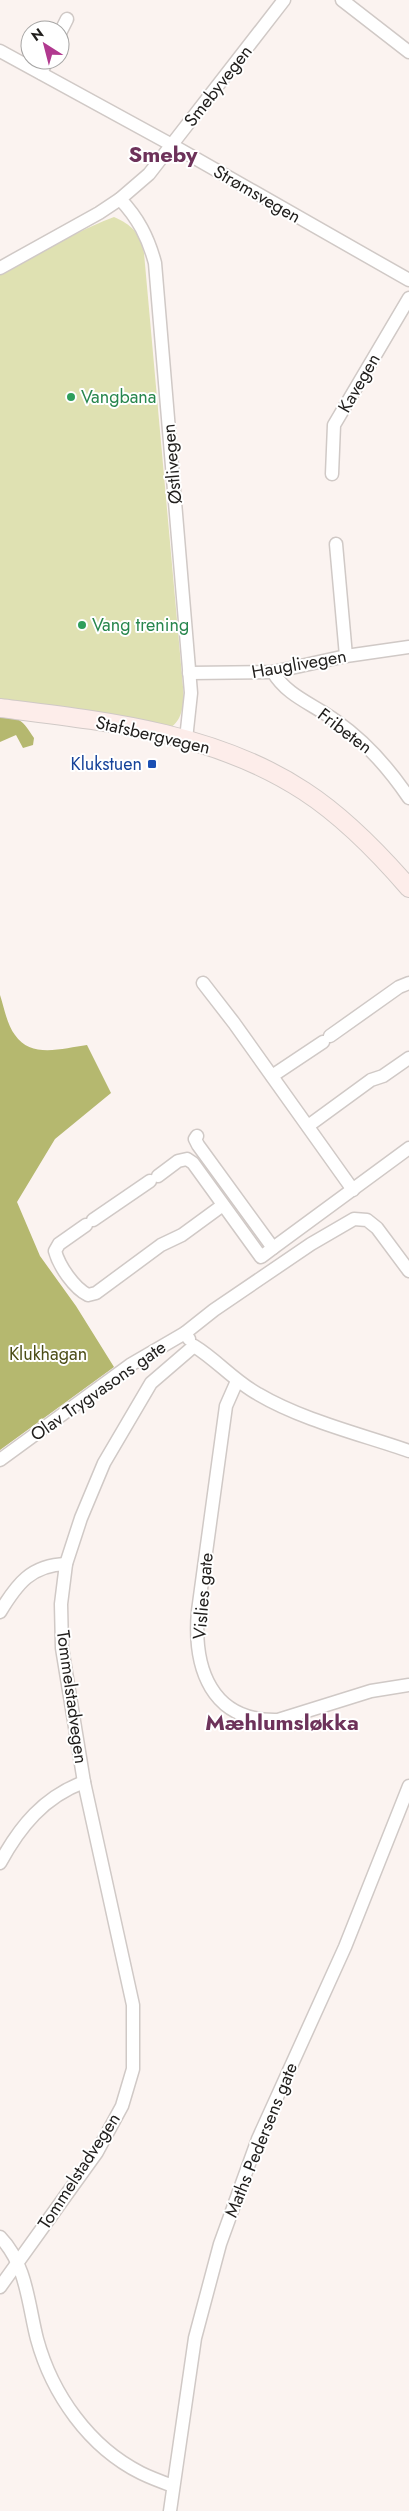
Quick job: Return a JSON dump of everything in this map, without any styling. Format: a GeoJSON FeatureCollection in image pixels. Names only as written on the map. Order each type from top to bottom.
{"type":"FeatureCollection","features":[{"type":"Feature","properties":{"kind":"main road","name":"Stafsbergvegen"},"geometry":{"type":"LineString","coordinates":[[0,708],[115,724],[186,739],[251,762],[303,790],[328,807],[361,836],[409,888]]}},
{"type":"Feature","properties":{"kind":"street","name":"Smebyvegen"},"geometry":{"type":"LineString","coordinates":[[0,268],[120,199],[149,174],[284,0]]}},
{"type":"Feature","properties":{"kind":"street"},"geometry":{"type":"LineString","coordinates":[[342,0],[409,52]]}},
{"type":"Feature","properties":{"kind":"street","name":"Strømsvegen"},"geometry":{"type":"LineString","coordinates":[[0,51],[172,145],[409,280]]}},
{"type":"Feature","properties":{"kind":"street","name":"Østlivegen"},"geometry":{"type":"LineString","coordinates":[[120,199],[140,224],[149,241],[155,263],[189,673],[191,711],[186,739]]}},
{"type":"Feature","properties":{"kind":"street","name":"Kavegen"},"geometry":{"type":"LineString","coordinates":[[332,474],[334,425],[409,298]]}},
{"type":"Feature","properties":{"kind":"street"},"geometry":{"type":"LineString","coordinates":[[336,544],[346,656]]}},
{"type":"Feature","properties":{"kind":"street","name":"Hauglivegen"},"geometry":{"type":"LineString","coordinates":[[189,673],[273,672],[346,656],[409,647]]}},
{"type":"Feature","properties":{"kind":"street","name":"Fribeten"},"geometry":{"type":"LineString","coordinates":[[273,672],[281,686],[335,720],[368,745],[389,768],[409,798]]}},
{"type":"Feature","properties":{"kind":"street"},"geometry":{"type":"LineString","coordinates":[[203,983],[234,1023],[353,1190]]}},
{"type":"Feature","properties":{"kind":"street"},"geometry":{"type":"LineString","coordinates":[[272,1076],[399,987],[409,983]]}},
{"type":"Feature","properties":{"kind":"street"},"geometry":{"type":"LineString","coordinates":[[308,1126],[371,1080],[383,1076],[409,1058]]}},
{"type":"Feature","properties":{"kind":"street"},"geometry":{"type":"LineString","coordinates":[[197,1136],[195,1139],[198,1145],[273,1248]]}},
{"type":"Feature","properties":{"kind":"street"},"geometry":{"type":"LineString","coordinates":[[223,1205],[182,1235],[161,1245],[96,1293],[88,1295],[81,1291],[57,1259],[55,1251],[59,1244],[178,1161],[187,1160],[193,1164],[223,1205],[261,1257],[409,1148]]}},
{"type":"Feature","properties":{"kind":"street"},"geometry":{"type":"LineString","coordinates":[[185,1333],[214,1310],[311,1244],[354,1219],[367,1220],[377,1228],[409,1271]]}},
{"type":"Feature","properties":{"kind":"street","name":"Olav Trygvasons gate"},"geometry":{"type":"LineString","coordinates":[[0,1460],[130,1365],[185,1333],[194,1346]]}},
{"type":"Feature","properties":{"kind":"street"},"geometry":{"type":"LineString","coordinates":[[194,1346],[215,1359],[237,1382],[260,1395],[303,1414],[409,1451]]}},
{"type":"Feature","properties":{"kind":"street","name":"Tommelstadvegen"},"geometry":{"type":"LineString","coordinates":[[0,2287],[97,2152],[122,2106],[133,2069],[133,2005],[84,1782],[62,1648],[61,1604],[66,1564],[80,1518],[104,1463],[151,1383],[194,1346]]}},
{"type":"Feature","properties":{"kind":"street","name":"Vislies gate"},"geometry":{"type":"LineString","coordinates":[[237,1382],[226,1406],[197,1620],[197,1646],[200,1662],[208,1684],[221,1701],[234,1711],[264,1720],[278,1720],[371,1692],[409,1685]]}},
{"type":"Feature","properties":{"kind":"street"},"geometry":{"type":"LineString","coordinates":[[0,1612],[8,1599],[30,1574],[50,1565],[66,1564]]}},
{"type":"Feature","properties":{"kind":"street"},"geometry":{"type":"LineString","coordinates":[[0,1863],[18,1832],[33,1814],[52,1799],[84,1782]]}},
{"type":"Feature","properties":{"kind":"street","name":"Maths Pedersens gate"},"geometry":{"type":"LineString","coordinates":[[170,2511],[195,2338],[220,2244],[239,2186],[345,1947],[409,1786]]}},
{"type":"Feature","properties":{"kind":"street"},"geometry":{"type":"LineString","coordinates":[[0,2237],[18,2263],[24,2278],[37,2340],[50,2374],[69,2410],[98,2444],[120,2461],[141,2474],[173,2486]]}},
{"type":"Feature","properties":{"kind":"green space"},"geometry":{"type":"Polygon","coordinates":[[[114,217],[126,223],[134,231],[140,240],[144,253],[184,698],[178,720],[168,729],[0,701],[0,275],[70,237],[114,217]]]}},
{"type":"Feature","properties":{"kind":"green space"},"geometry":{"type":"Polygon","coordinates":[[[0,715],[12,717],[24,724],[34,738],[33,745],[23,748],[16,735],[0,742],[0,715]]]}},
{"type":"Feature","properties":{"kind":"green space","name":"Klukhagan"},"geometry":{"type":"Polygon","coordinates":[[[0,995],[10,1026],[22,1042],[38,1050],[87,1045],[111,1093],[55,1139],[17,1202],[40,1256],[76,1306],[114,1367],[0,1450],[0,995]]]}},
{"type":"Feature","properties":{"kind":"place","name":"Vangbana"},"geometry":{"type":"Point","coordinates":[71,397]}},
{"type":"Feature","properties":{"kind":"place","name":"Vang trening"},"geometry":{"type":"Point","coordinates":[82,625]}},
{"type":"Feature","properties":{"kind":"place","name":"Klukstuen"},"geometry":{"type":"Point","coordinates":[152,764]}},
{"type":"Feature","properties":{"kind":"district","name":"Smeby"},"geometry":{"type":"Point","coordinates":[163,154]}},
{"type":"Feature","properties":{"kind":"district","name":"Mæhlumsløkka"},"geometry":{"type":"Point","coordinates":[282,1722]}}]}
